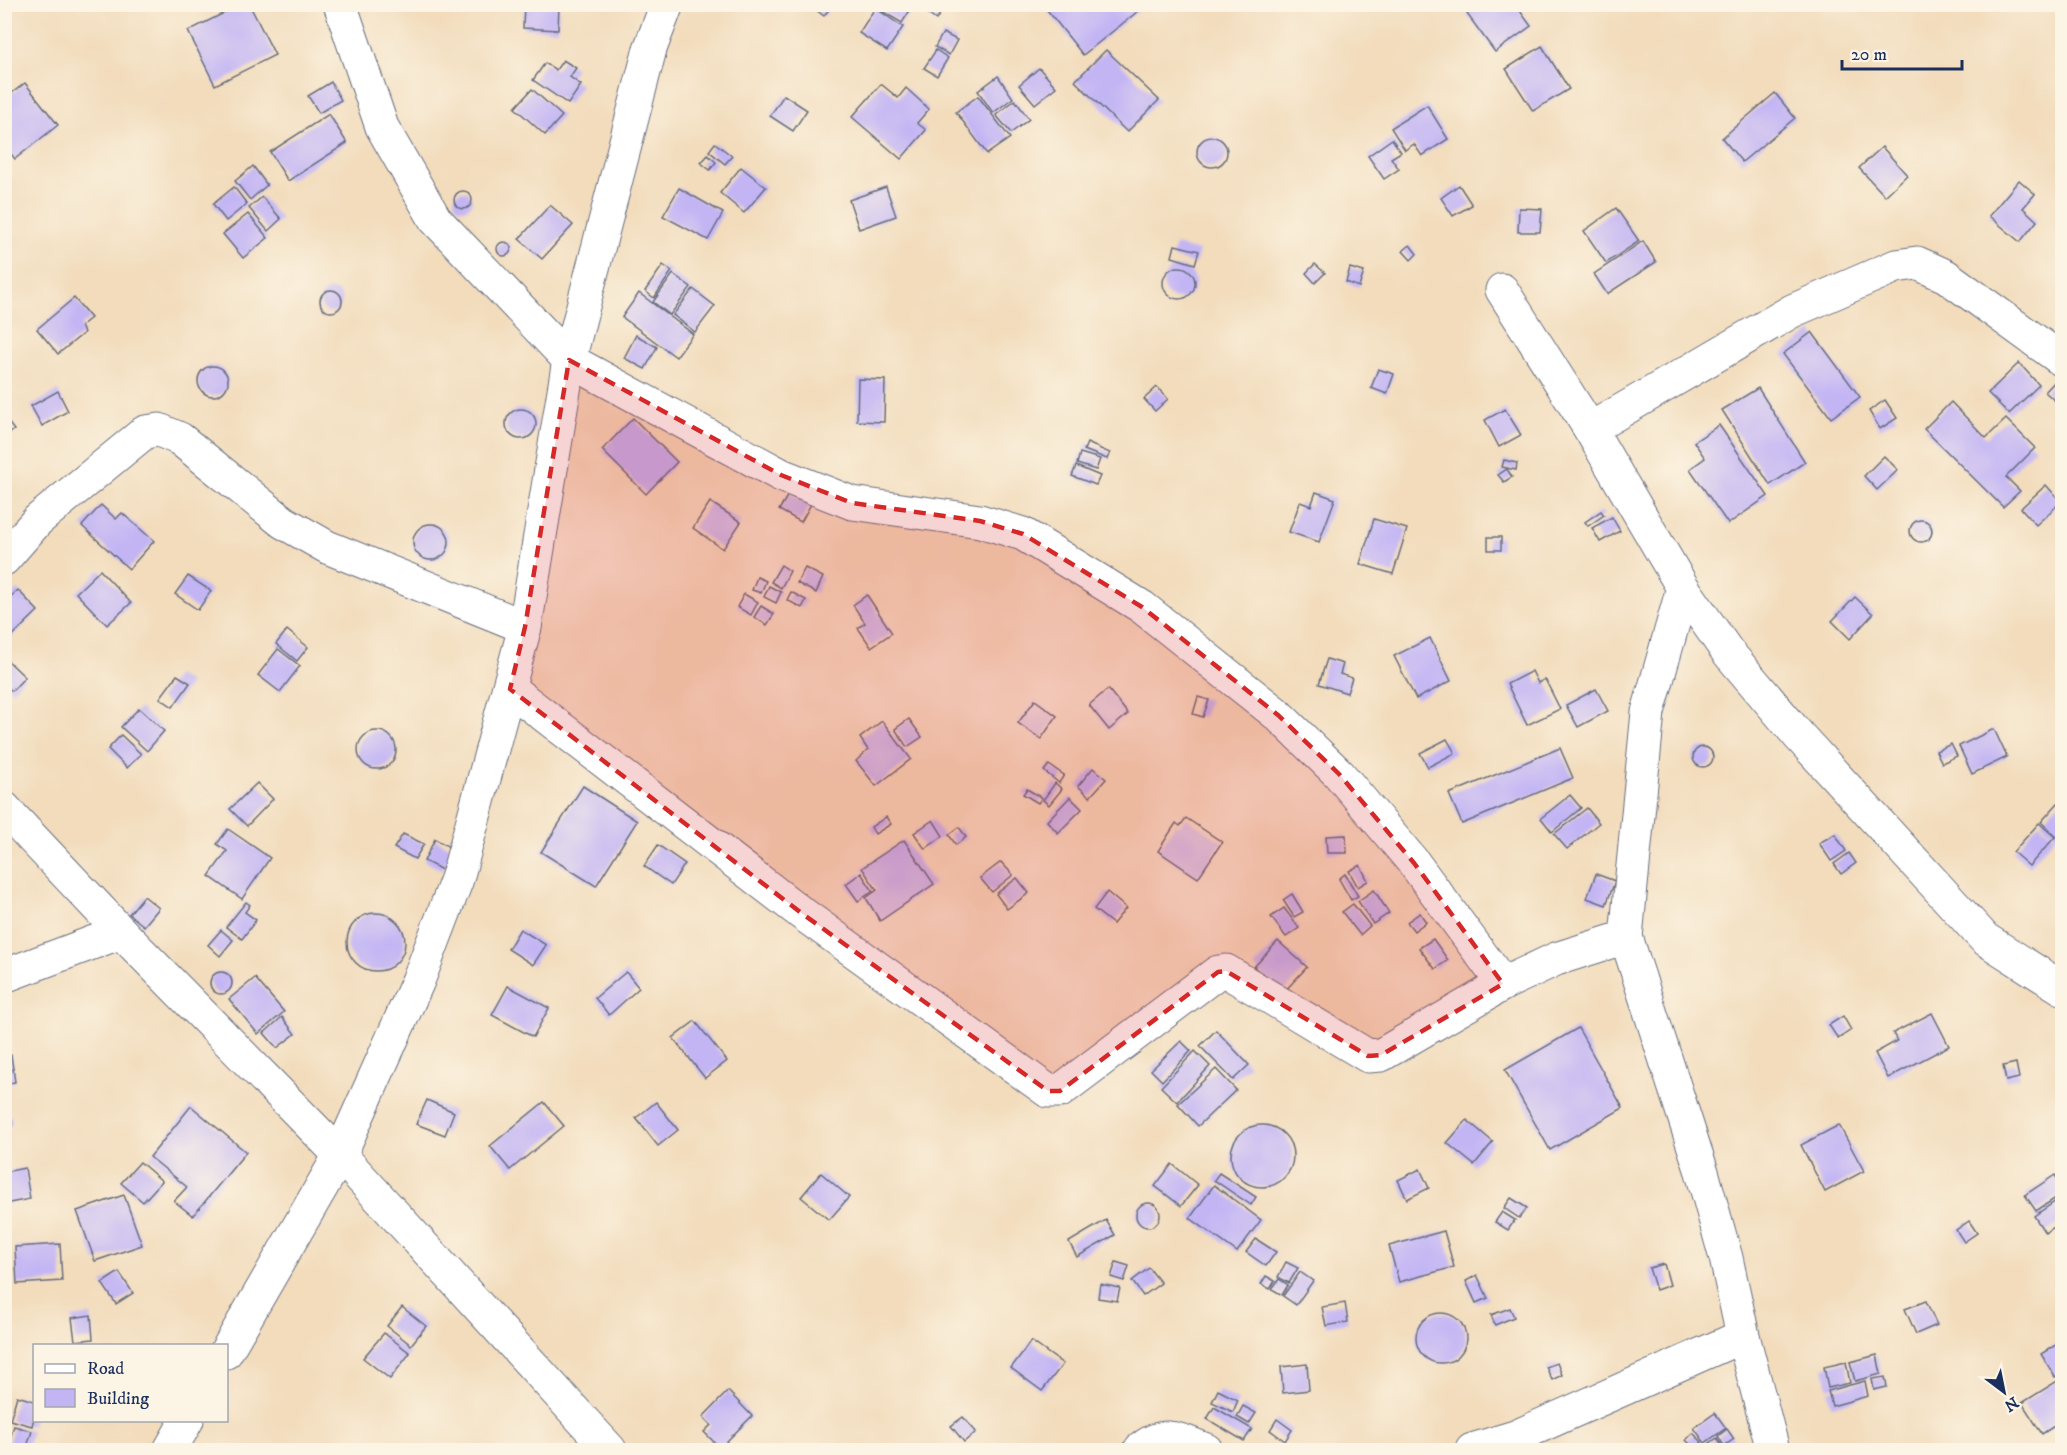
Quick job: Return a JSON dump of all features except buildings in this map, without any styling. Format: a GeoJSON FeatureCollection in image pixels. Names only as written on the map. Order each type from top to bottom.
{"type":"FeatureCollection","features":[{"type":"Feature","properties":{"kind":"street"},"geometry":{"type":"LineString","coordinates":[[340,4],[382,127],[435,219],[569,360],[781,475],[852,503],[980,521],[1023,534],[1142,607],[1278,715],[1339,774],[1414,863],[1503,984]]}},
{"type":"Feature","properties":{"kind":"street"},"geometry":{"type":"LineString","coordinates":[[228,1349],[340,1155],[418,981],[457,879],[525,627],[569,360],[650,49],[667,4]]}},
{"type":"Feature","properties":{"kind":"street"},"geometry":{"type":"LineString","coordinates":[[1590,429],[1792,311],[1896,266],[1917,263],[1946,276],[2062,360]]}},
{"type":"Feature","properties":{"kind":"street"},"geometry":{"type":"LineString","coordinates":[[1502,290],[1590,429],[1683,588],[1727,651],[1799,736],[1985,939],[2062,988]]}},
{"type":"Feature","properties":{"kind":"street"},"geometry":{"type":"LineString","coordinates":[[4,559],[38,520],[145,432],[159,430],[180,439],[283,522],[327,548],[525,627]]}},
{"type":"Feature","properties":{"kind":"street"},"geometry":{"type":"LineString","coordinates":[[1683,588],[1648,712],[1626,937],[1702,1172],[1726,1258],[1743,1336],[1773,1450]]}},
{"type":"Feature","properties":{"kind":"street"},"geometry":{"type":"LineString","coordinates":[[510,689],[800,912],[1048,1091],[1060,1091],[1218,972],[1226,971],[1368,1056],[1381,1055],[1503,984],[1556,959],[1626,937]]}},
{"type":"Feature","properties":{"kind":"street"},"geometry":{"type":"LineString","coordinates":[[4,808],[121,932],[340,1155],[610,1450]]}},
{"type":"Feature","properties":{"kind":"street"},"geometry":{"type":"LineString","coordinates":[[4,976],[121,932]]}},
{"type":"Feature","properties":{"kind":"street"},"geometry":{"type":"LineString","coordinates":[[1472,1450],[1515,1437],[1743,1336]]}},
{"type":"Feature","properties":{"kind":"street"},"geometry":{"type":"LineString","coordinates":[[170,1450],[186,1422]]}},
{"type":"Feature","properties":{"kind":"street"},"geometry":{"type":"LineString","coordinates":[[1140,1450],[1147,1444],[1172,1436],[1206,1450]]}},
{"type":"Feature","properties":{"kind":"highlighted area"},"geometry":{"type":"Polygon","coordinates":[[[569,360],[781,475],[852,503],[980,521],[1023,534],[1142,607],[1278,715],[1339,774],[1414,863],[1503,984],[1381,1055],[1368,1056],[1226,971],[1218,972],[1060,1091],[1048,1091],[800,912],[510,689],[525,627],[569,360]]]}}]}
